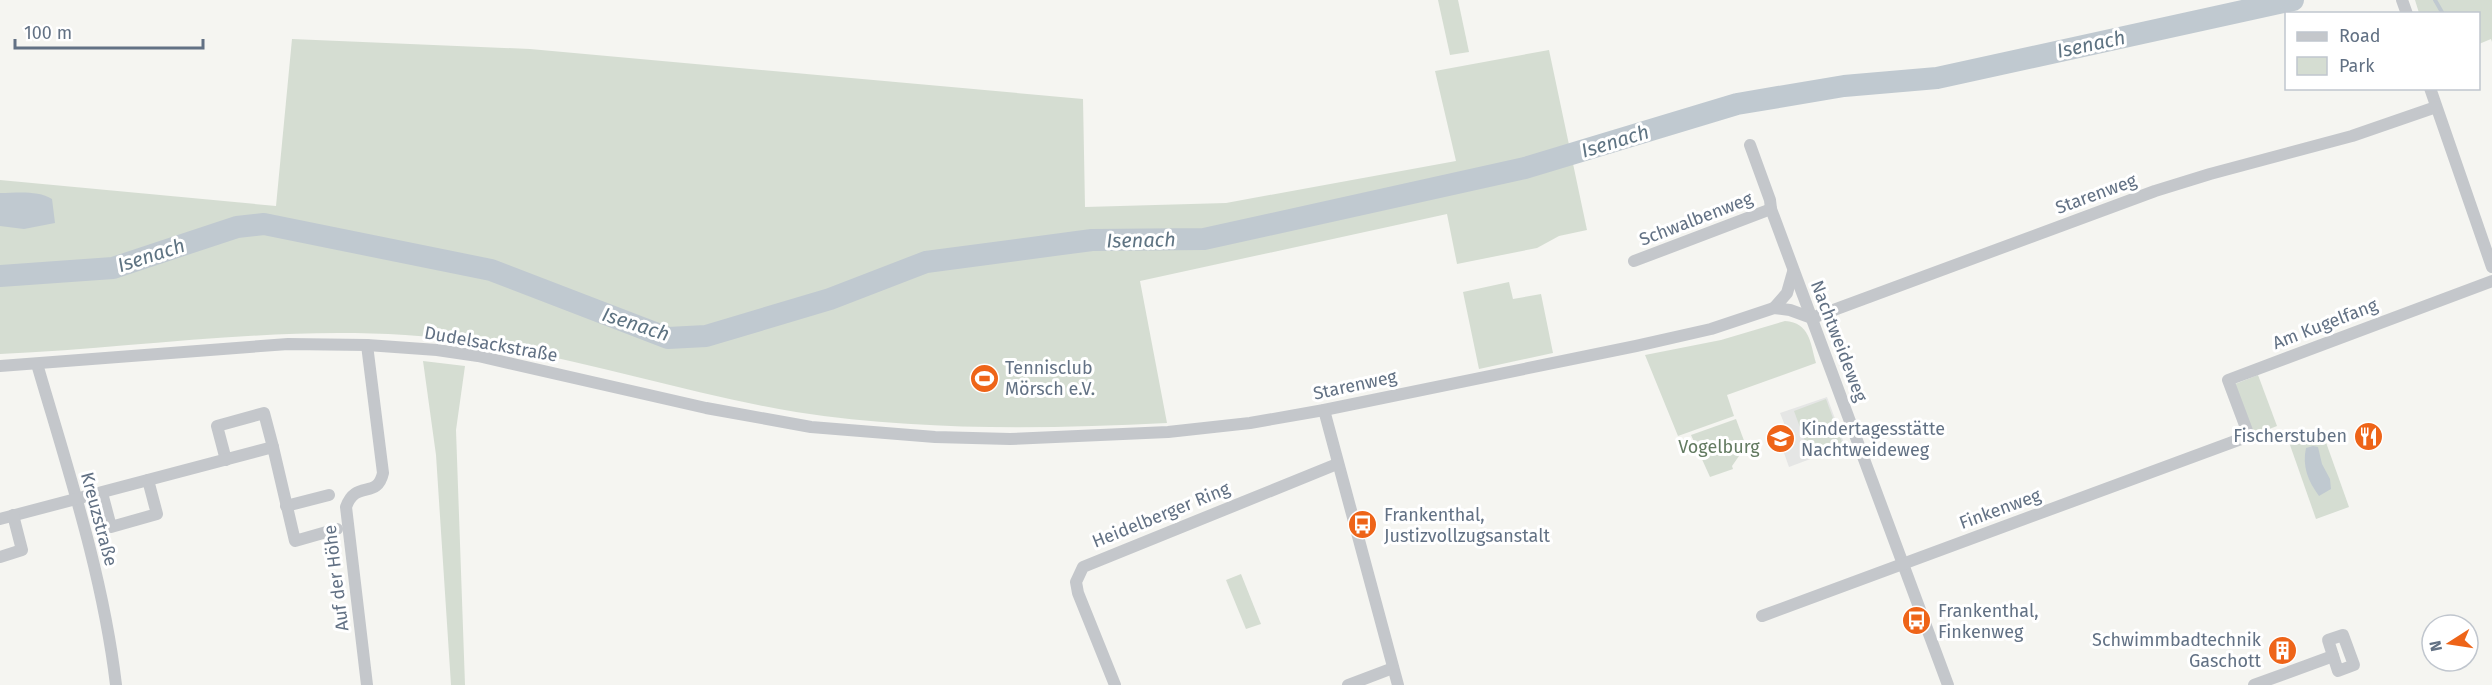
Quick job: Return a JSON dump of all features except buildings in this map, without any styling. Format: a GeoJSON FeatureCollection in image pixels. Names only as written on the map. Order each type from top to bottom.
{"type":"FeatureCollection","features":[{"type":"Feature","properties":{"kind":"street"},"geometry":{"type":"LineString","coordinates":[[2431,90],[2492,267]]}},
{"type":"Feature","properties":{"kind":"street","name":"Starenweg"},"geometry":{"type":"LineString","coordinates":[[1812,318],[2155,191],[2210,174],[2341,140],[2436,107]]}},
{"type":"Feature","properties":{"kind":"street","name":"Nachtweideweg"},"geometry":{"type":"LineString","coordinates":[[1750,145],[1770,200],[1771,209],[1948,685]]}},
{"type":"Feature","properties":{"kind":"street","name":"Schwalbenweg"},"geometry":{"type":"LineString","coordinates":[[1634,261],[1771,209]]}},
{"type":"Feature","properties":{"kind":"street"},"geometry":{"type":"LineString","coordinates":[[1774,308],[1787,293],[1794,271]]}},
{"type":"Feature","properties":{"kind":"street","name":"Am Kugelfang"},"geometry":{"type":"LineString","coordinates":[[2249,436],[2228,380],[2492,281]]}},
{"type":"Feature","properties":{"kind":"street"},"geometry":{"type":"LineString","coordinates":[[1774,308],[1790,310],[1812,318]]}},
{"type":"Feature","properties":{"kind":"street","name":"Starenweg"},"geometry":{"type":"LineString","coordinates":[[935,438],[1020,439],[1168,432],[1250,423],[1668,339],[1711,329],[1774,308]]}},
{"type":"Feature","properties":{"kind":"street","name":"Dudelsackstraße"},"geometry":{"type":"LineString","coordinates":[[0,366],[288,344],[367,345],[436,350],[478,356],[705,408],[811,427],[935,438]]}},
{"type":"Feature","properties":{"kind":"street","name":"Auf der Höhe"},"geometry":{"type":"LineString","coordinates":[[367,345],[383,472],[381,481],[375,488],[357,491],[350,496],[346,507],[368,685]]}},
{"type":"Feature","properties":{"kind":"street","name":"Kreuzstraße"},"geometry":{"type":"LineString","coordinates":[[37,364],[92,554],[116,685]]}},
{"type":"Feature","properties":{"kind":"street"},"geometry":{"type":"LineString","coordinates":[[1323,410],[1398,685]]}},
{"type":"Feature","properties":{"kind":"street"},"geometry":{"type":"LineString","coordinates":[[226,460],[217,426],[264,413],[295,541],[337,530]]}},
{"type":"Feature","properties":{"kind":"street","name":"Finkenweg"},"geometry":{"type":"LineString","coordinates":[[1762,616],[2249,436]]}},
{"type":"Feature","properties":{"kind":"street"},"geometry":{"type":"LineString","coordinates":[[0,519],[273,447]]}},
{"type":"Feature","properties":{"kind":"street","name":"Heidelberger Ring"},"geometry":{"type":"LineString","coordinates":[[1115,685],[1078,593],[1076,582],[1083,567],[1337,464]]}},
{"type":"Feature","properties":{"kind":"street"},"geometry":{"type":"LineString","coordinates":[[102,493],[111,527],[157,514],[148,480]]}},
{"type":"Feature","properties":{"kind":"street"},"geometry":{"type":"LineString","coordinates":[[286,506],[329,495]]}},
{"type":"Feature","properties":{"kind":"street"},"geometry":{"type":"LineString","coordinates":[[0,557],[22,550],[13,516]]}},
{"type":"Feature","properties":{"kind":"street"},"geometry":{"type":"LineString","coordinates":[[2254,685],[2333,656]]}},
{"type":"Feature","properties":{"kind":"street"},"geometry":{"type":"LineString","coordinates":[[1348,685],[1393,668]]}},
{"type":"Feature","properties":{"kind":"shaded area"},"geometry":{"type":"Polygon","coordinates":[[[0,193],[34,193],[52,199],[55,223],[24,229],[0,226],[0,193]]]}},
{"type":"Feature","properties":{"kind":"shaded area"},"geometry":{"type":"Polygon","coordinates":[[[1827,397],[1845,446],[1789,467],[1784,453],[1790,450],[1782,429],[1786,428],[1780,413],[1827,397]]]}},
{"type":"Feature","properties":{"kind":"shaded area"},"geometry":{"type":"Polygon","coordinates":[[[2318,447],[2322,464],[2330,479],[2331,489],[2319,496],[2305,467],[2306,448],[2318,447]]]}},
{"type":"Feature","properties":{"kind":"green space"},"geometry":{"type":"Polygon","coordinates":[[[1438,0],[1458,0],[1469,52],[1450,55],[1438,0]]]}},
{"type":"Feature","properties":{"kind":"green space"},"geometry":{"type":"Polygon","coordinates":[[[2415,0],[2492,0],[2492,42],[2491,39],[2480,44],[2480,12],[2419,12],[2415,0]]]}},
{"type":"Feature","properties":{"kind":"green space"},"geometry":{"type":"Polygon","coordinates":[[[292,39],[530,49],[1083,99],[1085,207],[1226,203],[1456,161],[1435,71],[1549,50],[1587,230],[1559,236],[1537,248],[1457,264],[1447,214],[1140,281],[1167,423],[982,427],[889,423],[842,418],[796,412],[715,396],[513,349],[413,336],[353,333],[294,334],[0,354],[0,180],[276,206],[292,39]]]}},
{"type":"Feature","properties":{"kind":"green space"},"geometry":{"type":"Polygon","coordinates":[[[1509,282],[1513,299],[1541,294],[1553,353],[1479,369],[1463,292],[1509,282]]]}},
{"type":"Feature","properties":{"kind":"green space"},"geometry":{"type":"Polygon","coordinates":[[[1785,321],[1800,325],[1808,335],[1816,363],[1727,395],[1734,416],[1678,436],[1645,355],[1721,340],[1785,321]]]}},
{"type":"Feature","properties":{"kind":"green space"},"geometry":{"type":"Polygon","coordinates":[[[423,361],[465,366],[456,430],[465,685],[451,685],[436,455],[423,361]]]}},
{"type":"Feature","properties":{"kind":"green space"},"geometry":{"type":"Polygon","coordinates":[[[2258,375],[2277,426],[2254,435],[2235,384],[2258,375]]]}},
{"type":"Feature","properties":{"kind":"green space"},"geometry":{"type":"Polygon","coordinates":[[[1826,399],[1843,445],[1811,457],[1794,411],[1826,399]]]}},
{"type":"Feature","properties":{"kind":"green space","name":"Vogelburg"},"geometry":{"type":"Polygon","coordinates":[[[1736,419],[1746,446],[1732,466],[1733,469],[1710,477],[1691,435],[1736,419]]]}},
{"type":"Feature","properties":{"kind":"green space"},"geometry":{"type":"Polygon","coordinates":[[[2323,434],[2349,507],[2316,519],[2290,445],[2323,434]]]}},
{"type":"Feature","properties":{"kind":"green space"},"geometry":{"type":"Polygon","coordinates":[[[1241,574],[1261,624],[1246,629],[1226,580],[1241,574]]]}},
{"type":"Feature","properties":{"kind":"waterway","name":"Isenach"},"geometry":{"type":"LineString","coordinates":[[0,276],[113,268],[237,227],[264,224],[491,270],[668,338],[706,336],[830,299],[926,262],[1092,240],[1204,239],[1525,168],[1737,104],[1844,86],[1937,78],[2293,0]]}},
{"type":"Feature","properties":{"kind":"waterway"},"geometry":{"type":"LineString","coordinates":[[2435,0],[2442,12]]}},
{"type":"Feature","properties":{"kind":"place","name":"Tennisclub Mörsch e.V."},"geometry":{"type":"Point","coordinates":[984,378]}},
{"type":"Feature","properties":{"kind":"place","name":"Fischerstuben"},"geometry":{"type":"Point","coordinates":[2368,436]}},
{"type":"Feature","properties":{"kind":"place","name":"Kindertagesstätte Nachtweideweg"},"geometry":{"type":"Point","coordinates":[1780,439]}},
{"type":"Feature","properties":{"kind":"place","name":"Frankenthal, Justizvollzugsanstalt"},"geometry":{"type":"Point","coordinates":[1363,525]}},
{"type":"Feature","properties":{"kind":"place","name":"Frankenthal, Finkenweg"},"geometry":{"type":"Point","coordinates":[1917,621]}},
{"type":"Feature","properties":{"kind":"place","name":"Schwimmbadtechnik Gaschott"},"geometry":{"type":"Point","coordinates":[2282,650]}}]}
